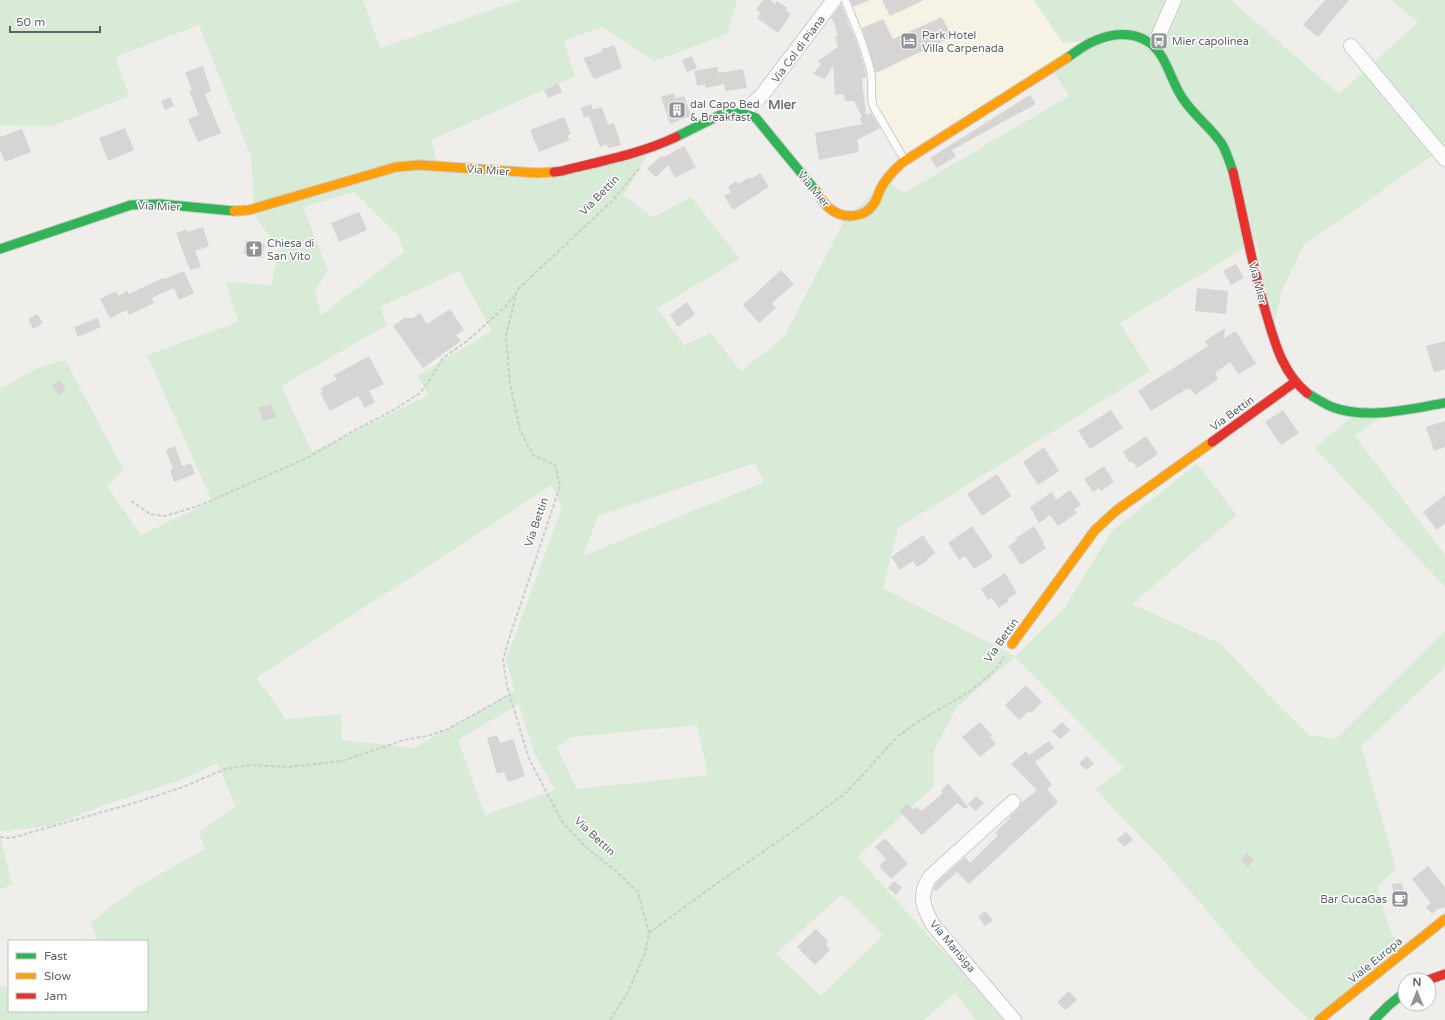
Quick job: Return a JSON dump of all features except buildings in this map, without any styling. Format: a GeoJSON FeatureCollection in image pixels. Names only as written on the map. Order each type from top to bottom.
{"type":"FeatureCollection","features":[{"type":"Feature","properties":{"kind":"street","name":"Via Col di Piana"},"geometry":{"type":"LineString","coordinates":[[743,113],[762,95],[834,0]]}},
{"type":"Feature","properties":{"kind":"street"},"geometry":{"type":"LineString","coordinates":[[1153,44],[1159,35],[1174,0]]}},
{"type":"Feature","properties":{"kind":"street","name":"Via Mier"},"geometry":{"type":"LineString","coordinates":[[0,249],[131,205],[151,204],[230,211],[249,210],[396,167],[419,165],[537,173],[562,171],[646,150],[727,113],[749,114],[756,118],[822,200],[833,210],[844,216],[852,217],[866,212],[872,206],[891,173],[905,161],[1090,43],[1115,36],[1132,35],[1153,44],[1181,96],[1191,111],[1216,136],[1226,152],[1234,178],[1259,292],[1272,336],[1278,354],[1295,382],[1319,401],[1330,406],[1354,411],[1394,411],[1445,403]]}},
{"type":"Feature","properties":{"kind":"street"},"geometry":{"type":"LineString","coordinates":[[1351,46],[1445,159]]}},
{"type":"Feature","properties":{"kind":"street","name":"Via Bettin"},"geometry":{"type":"LineString","coordinates":[[1012,644],[1074,558],[1096,530],[1117,510],[1295,382]]}},
{"type":"Feature","properties":{"kind":"street","name":"Via Marisiga"},"geometry":{"type":"LineString","coordinates":[[1013,802],[930,877],[924,887],[922,899],[926,914],[933,925],[1014,1020]]}},
{"type":"Feature","properties":{"kind":"street","name":"Viale Europa"},"geometry":{"type":"LineString","coordinates":[[1319,1020],[1445,919]]}},
{"type":"Feature","properties":{"kind":"street"},"geometry":{"type":"LineString","coordinates":[[1374,1020],[1397,998]]}},
{"type":"Feature","properties":{"kind":"lane"},"geometry":{"type":"LineString","coordinates":[[844,0],[864,45],[872,78],[873,106],[905,161]]}},
{"type":"Feature","properties":{"kind":"path","name":"Via Bettin"},"geometry":{"type":"LineString","coordinates":[[610,1020],[627,994],[645,953],[649,933],[638,892],[588,848],[563,823],[529,759],[510,695],[503,660],[511,631],[560,486],[555,465],[533,455],[520,430],[510,384],[506,336],[517,290],[610,202],[639,169]]}},
{"type":"Feature","properties":{"kind":"path"},"geometry":{"type":"LineString","coordinates":[[131,501],[150,514],[165,516],[201,506],[309,456],[392,411],[420,392],[429,382],[443,358],[467,341],[505,307],[516,295]]}},
{"type":"Feature","properties":{"kind":"path","name":"Via Bettin"},"geometry":{"type":"LineString","coordinates":[[649,933],[847,792],[897,737],[919,721],[969,692],[995,670],[1012,644]]}},
{"type":"Feature","properties":{"kind":"path"},"geometry":{"type":"LineString","coordinates":[[0,837],[11,838],[134,803],[183,787],[225,769],[252,765],[288,767],[342,761],[404,740],[427,736],[448,728],[510,695]]}},
{"type":"Feature","properties":{"kind":"shaded area"},"geometry":{"type":"Polygon","coordinates":[[[846,0],[1034,0],[1063,43],[1092,40],[903,160],[870,105],[869,78],[846,0]]]}},
{"type":"Feature","properties":{"kind":"green space"},"geometry":{"type":"Polygon","coordinates":[[[0,0],[363,0],[380,48],[521,0],[737,0],[727,34],[655,61],[602,27],[564,41],[575,76],[431,140],[440,170],[549,176],[648,154],[623,195],[653,217],[691,197],[740,259],[657,308],[684,345],[711,333],[741,371],[784,337],[845,219],[887,181],[904,193],[1069,96],[1050,66],[1090,40],[1063,43],[1034,0],[1231,0],[1339,94],[1418,22],[1391,0],[1445,0],[1445,163],[1436,153],[1304,245],[1282,290],[1273,328],[1256,241],[1120,323],[1150,371],[898,528],[883,588],[1015,656],[1063,610],[1112,531],[1197,464],[1237,515],[1132,604],[1221,644],[1281,708],[1309,735],[1336,739],[1445,631],[1445,667],[1361,746],[1396,868],[1377,888],[1391,933],[1405,946],[1310,1020],[1260,973],[1165,862],[1095,789],[1124,768],[1015,657],[957,707],[934,750],[934,786],[857,857],[933,941],[995,1004],[1008,1020],[976,1020],[955,993],[924,1020],[0,1020],[0,988],[8,985],[8,1012],[148,1012],[148,940],[98,940],[91,922],[137,887],[205,849],[199,832],[236,806],[217,763],[181,780],[104,805],[51,826],[0,831],[0,389],[37,368],[65,360],[124,470],[107,486],[141,535],[212,501],[147,355],[238,322],[226,282],[271,285],[279,249],[255,216],[251,157],[199,25],[115,57],[129,96],[53,126],[0,125],[0,0]],[[354,192],[303,207],[328,271],[315,290],[321,315],[404,252],[398,235],[354,192]],[[459,271],[380,307],[387,325],[281,386],[312,452],[429,395],[417,376],[492,331],[459,271]],[[755,463],[598,516],[583,556],[764,482],[755,463]],[[552,485],[256,678],[269,694],[285,719],[341,714],[342,740],[414,748],[515,691],[506,660],[562,508],[552,485]],[[519,704],[458,740],[485,815],[555,790],[534,752],[519,704]],[[697,725],[571,737],[557,748],[577,789],[708,775],[697,725]],[[842,894],[776,954],[821,996],[883,935],[842,894]]]}},
{"type":"Feature","properties":{"kind":"green space"},"geometry":{"type":"Polygon","coordinates":[[[1398,405],[1355,436],[1445,555],[1445,587],[1315,448],[1352,416],[1398,405]]]}},
{"type":"Feature","properties":{"kind":"green space"},"geometry":{"type":"Polygon","coordinates":[[[0,835],[12,885],[0,889],[0,835]]]}},
{"type":"Feature","properties":{"kind":"traffic: fast"},"geometry":{"type":"LineString","coordinates":[[1067,58],[1090,43],[1110,36],[1130,35],[1139,37],[1148,42],[1162,57],[1182,98],[1222,144],[1233,172]]}},
{"type":"Feature","properties":{"kind":"traffic: fast"},"geometry":{"type":"LineString","coordinates":[[676,137],[720,115],[738,113],[752,116],[756,118],[816,191]]}},
{"type":"Feature","properties":{"kind":"traffic: fast"},"geometry":{"type":"LineString","coordinates":[[0,249],[131,205],[160,204],[234,211]]}},
{"type":"Feature","properties":{"kind":"traffic: fast"},"geometry":{"type":"LineString","coordinates":[[1307,393],[1332,407],[1359,413],[1388,412],[1445,403]]}},
{"type":"Feature","properties":{"kind":"traffic: fast"},"geometry":{"type":"LineString","coordinates":[[1374,1020],[1397,998]]}},
{"type":"Feature","properties":{"kind":"traffic: slow"},"geometry":{"type":"LineString","coordinates":[[816,191],[825,204],[834,212],[846,216],[864,213],[869,210],[874,203],[888,177],[903,162],[1067,58]]}},
{"type":"Feature","properties":{"kind":"traffic: slow"},"geometry":{"type":"LineString","coordinates":[[234,211],[249,210],[396,167],[419,165],[537,173],[554,172]]}},
{"type":"Feature","properties":{"kind":"traffic: slow"},"geometry":{"type":"LineString","coordinates":[[1012,644],[1095,530],[1117,510],[1212,442]]}},
{"type":"Feature","properties":{"kind":"traffic: slow"},"geometry":{"type":"LineString","coordinates":[[1319,1020],[1445,919]]}},
{"type":"Feature","properties":{"kind":"traffic: jam"},"geometry":{"type":"LineString","coordinates":[[554,172],[634,153],[676,137]]}},
{"type":"Feature","properties":{"kind":"traffic: jam"},"geometry":{"type":"LineString","coordinates":[[1233,172],[1256,278],[1276,346],[1291,376],[1307,393]]}},
{"type":"Feature","properties":{"kind":"traffic: jam"},"geometry":{"type":"LineString","coordinates":[[1212,442],[1295,382]]}},
{"type":"Feature","properties":{"kind":"traffic: jam"},"geometry":{"type":"LineString","coordinates":[[1437,977],[1445,974]]}},
{"type":"Feature","properties":{"kind":"place","name":"Park Hotel Villa Carpenada"},"geometry":{"type":"Point","coordinates":[909,41]}},
{"type":"Feature","properties":{"kind":"place","name":"Mier capolinea"},"geometry":{"type":"Point","coordinates":[1159,41]}},
{"type":"Feature","properties":{"kind":"place","name":"dal Capo Bed & Breakfast"},"geometry":{"type":"Point","coordinates":[677,110]}},
{"type":"Feature","properties":{"kind":"place","name":"Chiesa di San Vito"},"geometry":{"type":"Point","coordinates":[254,249]}},
{"type":"Feature","properties":{"kind":"place","name":"Bar CucaGas"},"geometry":{"type":"Point","coordinates":[1400,899]}},
{"type":"Feature","properties":{"kind":"district","name":"Mier"},"geometry":{"type":"Point","coordinates":[782,104]}}]}
